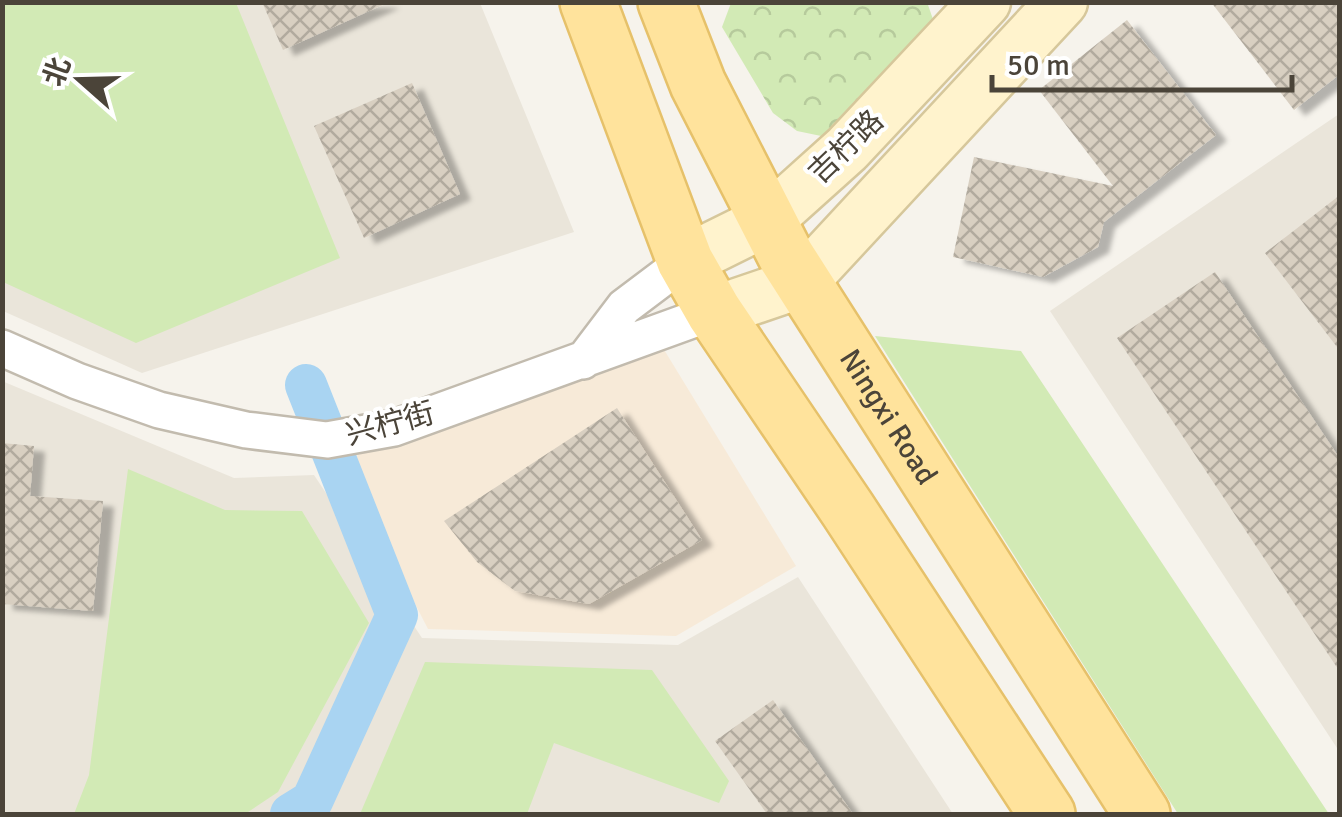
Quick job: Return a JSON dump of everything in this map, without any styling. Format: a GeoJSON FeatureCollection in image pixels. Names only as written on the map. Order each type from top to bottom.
{"type":"FeatureCollection","features":[{"type":"Feature","properties":{"kind":"main road"},"geometry":{"type":"LineString","coordinates":[[588,2],[685,261],[714,312],[1047,814]]}},
{"type":"Feature","properties":{"kind":"main road","name":"Ningxi Road"},"geometry":{"type":"LineString","coordinates":[[666,2],[698,84],[802,282],[1142,814]]}},
{"type":"Feature","properties":{"kind":"main road","name":"吉柠路"},"geometry":{"type":"LineString","coordinates":[[685,261],[768,220],[847,150],[985,2]]}},
{"type":"Feature","properties":{"kind":"main road"},"geometry":{"type":"LineString","coordinates":[[714,312],[802,282],[1062,2]]}},
{"type":"Feature","properties":{"kind":"main road"},"geometry":{"type":"LineString","coordinates":[[991,729],[1058,684]]}},
{"type":"Feature","properties":{"kind":"street"},"geometry":{"type":"LineString","coordinates":[[582,362],[624,307],[685,261]]}},
{"type":"Feature","properties":{"kind":"street","name":"兴柠街"},"geometry":{"type":"LineString","coordinates":[[2,348],[77,381],[159,410],[246,430],[327,440],[394,428],[714,312]]}},
{"type":"Feature","properties":{"kind":"shaded area"},"geometry":{"type":"Polygon","coordinates":[[[3,3],[480,3],[574,232],[142,373],[3,311],[3,3]]]}},
{"type":"Feature","properties":{"kind":"shaded area"},"geometry":{"type":"Polygon","coordinates":[[[1339,114],[1339,751],[1050,311],[1339,114]]]}},
{"type":"Feature","properties":{"kind":"shaded area"},"geometry":{"type":"Polygon","coordinates":[[[663,348],[796,566],[676,636],[428,629],[348,473],[363,445],[663,348]]]}},
{"type":"Feature","properties":{"kind":"shaded area"},"geometry":{"type":"Polygon","coordinates":[[[2,381],[234,478],[314,475],[422,638],[678,645],[798,577],[953,814],[3,814],[2,381]]]}},
{"type":"Feature","properties":{"kind":"green space"},"geometry":{"type":"Polygon","coordinates":[[[3,2],[236,3],[340,258],[136,343],[3,282],[3,2]]]}},
{"type":"Feature","properties":{"kind":"green space"},"geometry":{"type":"Polygon","coordinates":[[[927,2],[936,28],[826,137],[797,131],[773,113],[722,27],[731,3],[927,2]]]}},
{"type":"Feature","properties":{"kind":"green space"},"geometry":{"type":"Polygon","coordinates":[[[875,336],[1021,351],[1329,814],[1178,814],[875,336]]]}},
{"type":"Feature","properties":{"kind":"green space"},"geometry":{"type":"Polygon","coordinates":[[[128,469],[225,510],[302,511],[369,623],[278,792],[245,814],[74,814],[89,775],[128,469]]]}},
{"type":"Feature","properties":{"kind":"green space"},"geometry":{"type":"Polygon","coordinates":[[[425,662],[652,670],[729,781],[719,803],[554,743],[527,814],[360,814],[425,662]]]}},
{"type":"Feature","properties":{"kind":"building"},"geometry":{"type":"Polygon","coordinates":[[[262,2],[389,2],[283,50],[262,2]]]}},
{"type":"Feature","properties":{"kind":"building"},"geometry":{"type":"Polygon","coordinates":[[[1211,2],[1340,2],[1340,74],[1294,110],[1211,2]]]}},
{"type":"Feature","properties":{"kind":"building"},"geometry":{"type":"Polygon","coordinates":[[[1127,20],[1216,135],[1104,222],[1098,247],[1043,277],[953,257],[974,157],[1113,186],[1039,90],[1127,20]]]}},
{"type":"Feature","properties":{"kind":"building"},"geometry":{"type":"Polygon","coordinates":[[[412,83],[460,194],[364,238],[314,126],[412,83]]]}},
{"type":"Feature","properties":{"kind":"building"},"geometry":{"type":"Polygon","coordinates":[[[1340,195],[1340,351],[1265,253],[1340,195]]]}},
{"type":"Feature","properties":{"kind":"building"},"geometry":{"type":"Polygon","coordinates":[[[1215,272],[1340,459],[1340,672],[1117,338],[1215,272]]]}},
{"type":"Feature","properties":{"kind":"building"},"geometry":{"type":"Polygon","coordinates":[[[617,408],[702,540],[589,604],[515,591],[477,562],[444,521],[617,408]]]}},
{"type":"Feature","properties":{"kind":"building"},"geometry":{"type":"Polygon","coordinates":[[[2,443],[34,446],[30,496],[103,501],[93,611],[2,604],[2,443]]]}},
{"type":"Feature","properties":{"kind":"building"},"geometry":{"type":"Polygon","coordinates":[[[773,700],[853,814],[767,814],[715,741],[773,700]]]}},
{"type":"Feature","properties":{"kind":"waterway"},"geometry":{"type":"LineString","coordinates":[[291,814],[312,801],[397,615],[306,385]]}}]}
